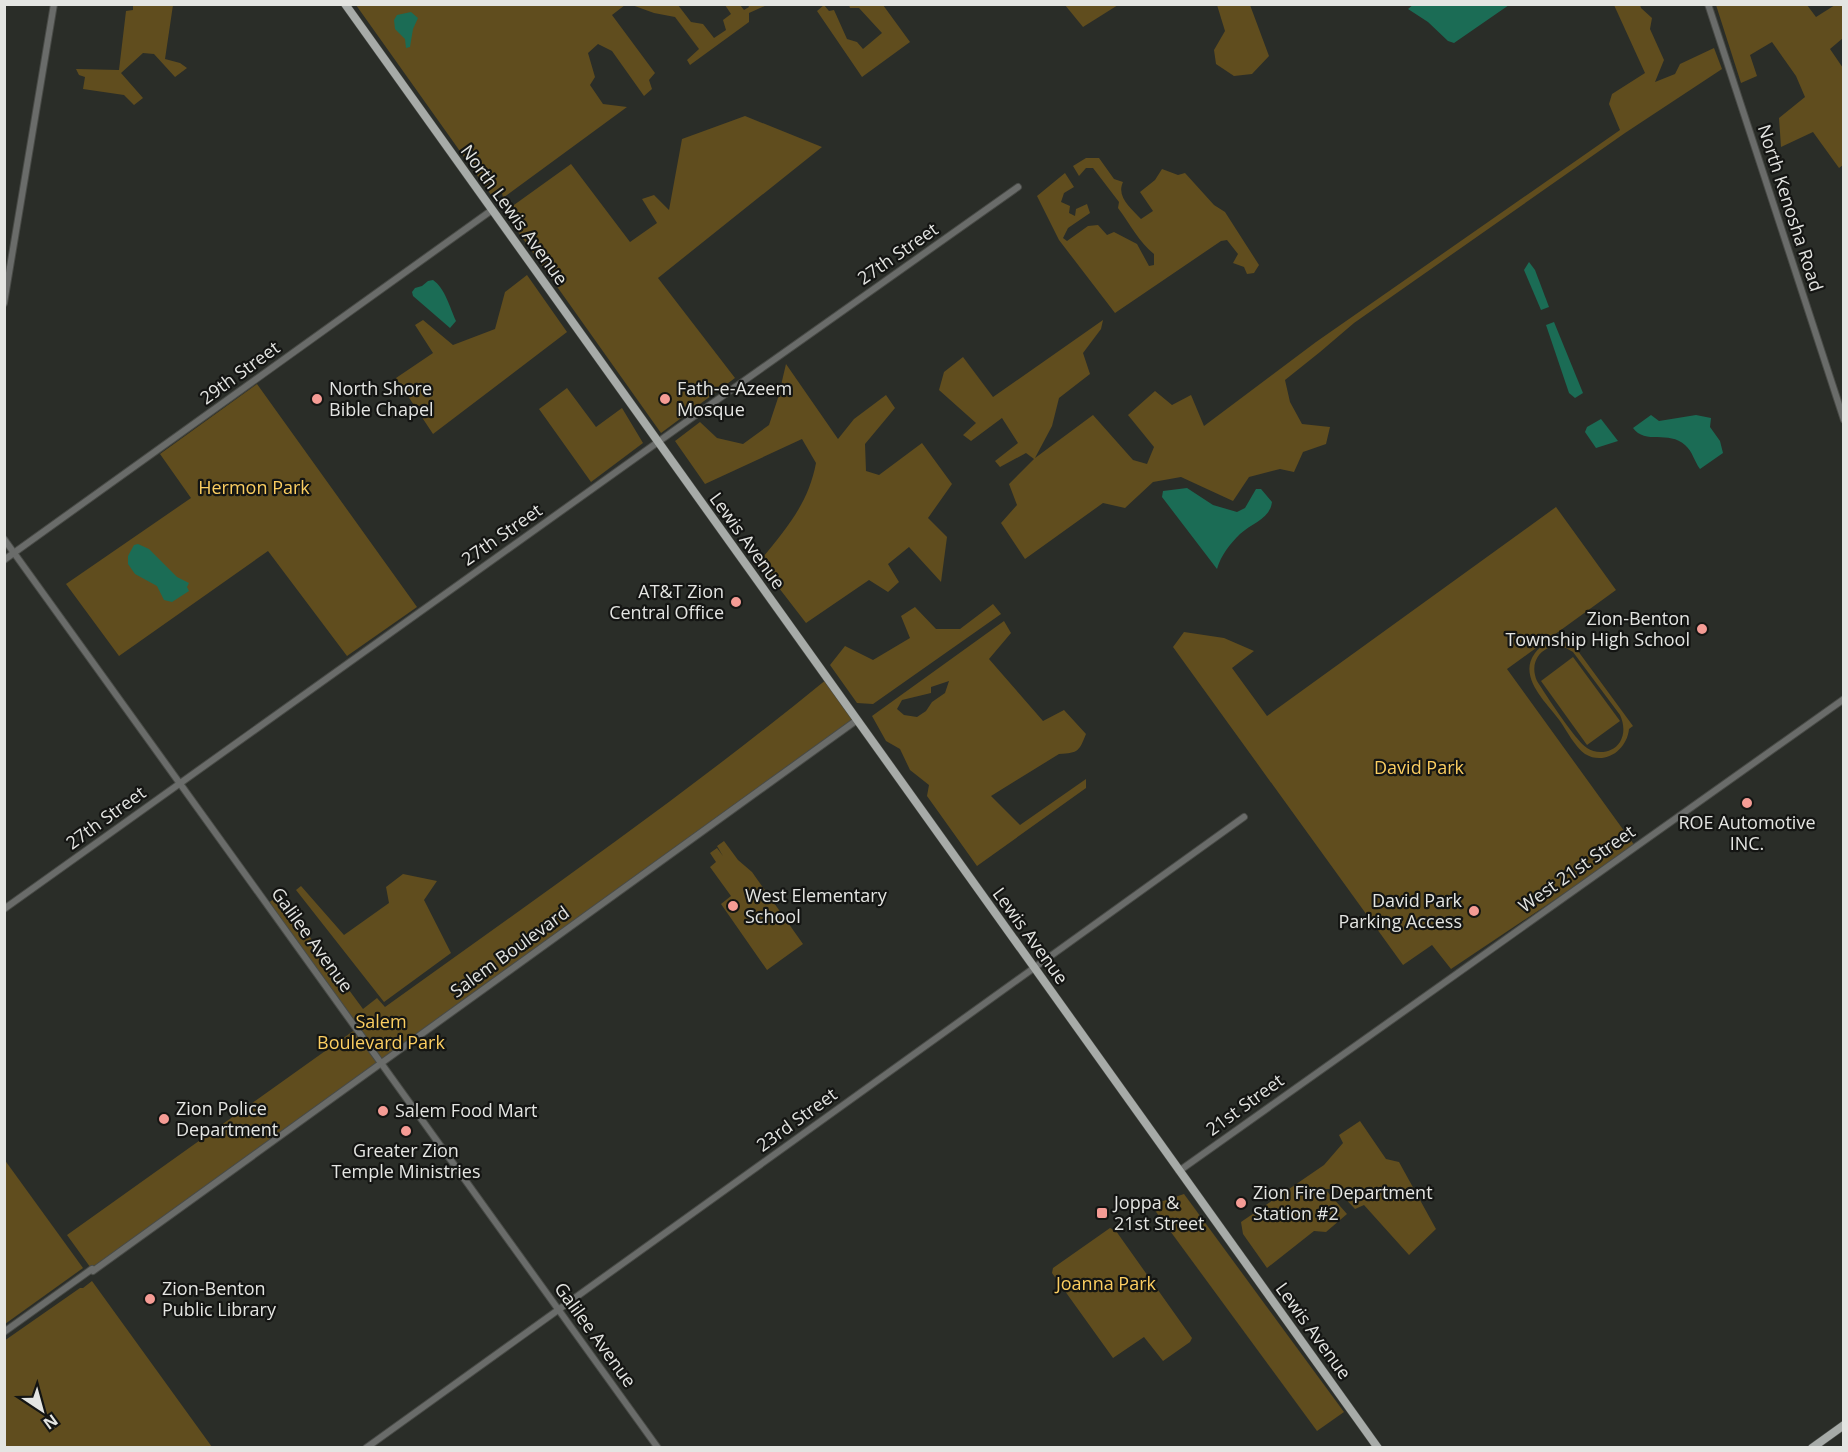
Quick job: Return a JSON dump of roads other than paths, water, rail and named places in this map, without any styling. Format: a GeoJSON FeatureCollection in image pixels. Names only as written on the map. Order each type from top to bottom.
{"type":"FeatureCollection","features":[{"type":"Feature","properties":{"kind":"main road","name":"North Lewis Avenue"},"geometry":{"type":"LineString","coordinates":[[345,4],[658,442]]}},
{"type":"Feature","properties":{"kind":"main road","name":"Lewis Avenue"},"geometry":{"type":"LineString","coordinates":[[658,442],[1377,1448]]}},
{"type":"Feature","properties":{"kind":"main road"},"geometry":{"type":"LineString","coordinates":[[1812,1448],[1844,1425]]}},
{"type":"Feature","properties":{"kind":"street"},"geometry":{"type":"LineString","coordinates":[[4,303],[54,4]]}},
{"type":"Feature","properties":{"kind":"street","name":"North Kenosha Road"},"geometry":{"type":"LineString","coordinates":[[1708,4],[1844,420]]}},
{"type":"Feature","properties":{"kind":"street","name":"27th Street"},"geometry":{"type":"LineString","coordinates":[[4,909],[1018,187]]}},
{"type":"Feature","properties":{"kind":"street","name":"29th Street"},"geometry":{"type":"LineString","coordinates":[[4,560],[492,210]]}},
{"type":"Feature","properties":{"kind":"street","name":"Galilee Avenue"},"geometry":{"type":"LineString","coordinates":[[4,539],[657,1448]]}},
{"type":"Feature","properties":{"kind":"street","name":"West 21st Street"},"geometry":{"type":"LineString","coordinates":[[1329,1063],[1844,699]]}},
{"type":"Feature","properties":{"kind":"street","name":"Salem Boulevard"},"geometry":{"type":"LineString","coordinates":[[4,1332],[857,720]]}},
{"type":"Feature","properties":{"kind":"street","name":"23rd Street"},"geometry":{"type":"LineString","coordinates":[[366,1448],[1244,817]]}},
{"type":"Feature","properties":{"kind":"street","name":"21st Street"},"geometry":{"type":"LineString","coordinates":[[1179,1171],[1329,1063]]}},
{"type":"Feature","properties":{"kind":"place","name":"North Shore Bible Chapel"},"geometry":{"type":"Point","coordinates":[317,399]}},
{"type":"Feature","properties":{"kind":"place","name":"Fath-e-Azeem Mosque"},"geometry":{"type":"Point","coordinates":[665,399]}},
{"type":"Feature","properties":{"kind":"place","name":"AT&T Zion Central Office"},"geometry":{"type":"Point","coordinates":[736,602]}},
{"type":"Feature","properties":{"kind":"place","name":"Zion-Benton Township High School"},"geometry":{"type":"Point","coordinates":[1702,629]}},
{"type":"Feature","properties":{"kind":"place","name":"ROE Automotive INC."},"geometry":{"type":"Point","coordinates":[1747,803]}},
{"type":"Feature","properties":{"kind":"place","name":"West Elementary School"},"geometry":{"type":"Point","coordinates":[733,906]}},
{"type":"Feature","properties":{"kind":"place","name":"David Park Parking Access"},"geometry":{"type":"Point","coordinates":[1474,911]}},
{"type":"Feature","properties":{"kind":"place","name":"Salem Food Mart"},"geometry":{"type":"Point","coordinates":[383,1111]}},
{"type":"Feature","properties":{"kind":"place","name":"Zion Police Department"},"geometry":{"type":"Point","coordinates":[164,1119]}},
{"type":"Feature","properties":{"kind":"place","name":"Greater Zion Temple Ministries"},"geometry":{"type":"Point","coordinates":[406,1131]}},
{"type":"Feature","properties":{"kind":"place","name":"Zion Fire Department Station #2"},"geometry":{"type":"Point","coordinates":[1241,1203]}},
{"type":"Feature","properties":{"kind":"place","name":"Joppa & 21st Street"},"geometry":{"type":"Point","coordinates":[1102,1213]}},
{"type":"Feature","properties":{"kind":"place","name":"Zion-Benton Public Library"},"geometry":{"type":"Point","coordinates":[150,1299]}},
{"type":"Feature","properties":{"kind":"park label","name":"Hermon Park"},"geometry":{"type":"Point","coordinates":[254,488]}},
{"type":"Feature","properties":{"kind":"park label","name":"David Park"},"geometry":{"type":"Point","coordinates":[1419,768]}},
{"type":"Feature","properties":{"kind":"park label","name":"Salem Boulevard Park"},"geometry":{"type":"Point","coordinates":[381,1032]}},
{"type":"Feature","properties":{"kind":"park label","name":"Joanna Park"},"geometry":{"type":"Point","coordinates":[1106,1284]}}]}
